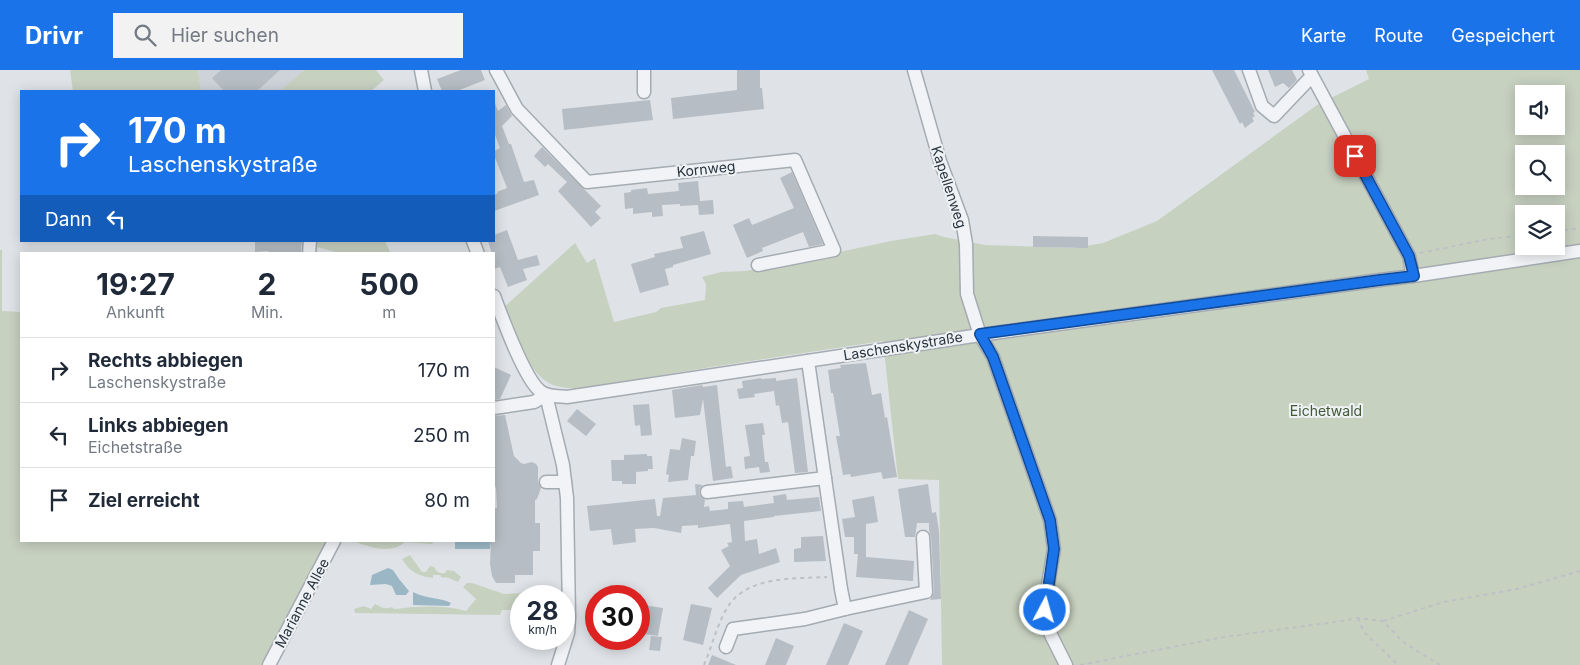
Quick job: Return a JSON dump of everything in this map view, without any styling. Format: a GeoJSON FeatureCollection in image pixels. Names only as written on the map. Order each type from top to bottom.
{"type":"FeatureCollection","features":[{"type":"Feature","properties":{"kind":"street"},"geometry":{"type":"LineString","coordinates":[[421,70],[425,90]]}},
{"type":"Feature","properties":{"kind":"street","name":"Kornweg"},"geometry":{"type":"LineString","coordinates":[[496,70],[517,108],[587,182],[795,160],[834,250],[758,265]]}},
{"type":"Feature","properties":{"kind":"street"},"geometry":{"type":"LineString","coordinates":[[644,70],[644,92]]}},
{"type":"Feature","properties":{"kind":"street","name":"Kapellenweg"},"geometry":{"type":"LineString","coordinates":[[914,70],[940,161],[962,220],[966,244],[968,294],[980,334],[993,357],[1050,520],[1054,549],[1046,597],[1046,621],[1066,665]]}},
{"type":"Feature","properties":{"kind":"street"},"geometry":{"type":"LineString","coordinates":[[1249,70],[1262,106],[1274,116],[1310,73],[1409,256],[1414,276]]}},
{"type":"Feature","properties":{"kind":"street","name":"Laschenskystraße"},"geometry":{"type":"LineString","coordinates":[[546,395],[567,396],[980,334],[1414,276],[1580,251]]}},
{"type":"Feature","properties":{"kind":"street"},"geometry":{"type":"LineString","coordinates":[[495,301],[499,323],[533,382],[546,395],[563,465],[568,498],[566,585]]}},
{"type":"Feature","properties":{"kind":"street"},"geometry":{"type":"LineString","coordinates":[[808,361],[845,609]]}},
{"type":"Feature","properties":{"kind":"street"},"geometry":{"type":"LineString","coordinates":[[495,408],[534,402],[546,395]]}},
{"type":"Feature","properties":{"kind":"street"},"geometry":{"type":"LineString","coordinates":[[707,492],[825,478]]}},
{"type":"Feature","properties":{"kind":"street"},"geometry":{"type":"LineString","coordinates":[[546,482],[566,482]]}},
{"type":"Feature","properties":{"kind":"street"},"geometry":{"type":"LineString","coordinates":[[726,647],[733,629],[805,620],[845,609],[926,592],[923,537]]}},
{"type":"Feature","properties":{"kind":"street","name":"Marianne Allee"},"geometry":{"type":"LineString","coordinates":[[269,665],[333,542]]}},
{"type":"Feature","properties":{"kind":"street"},"geometry":{"type":"LineString","coordinates":[[559,665],[563,650]]}},
{"type":"Feature","properties":{"kind":"path"},"geometry":{"type":"LineString","coordinates":[[1565,230],[1580,228]]}},
{"type":"Feature","properties":{"kind":"path"},"geometry":{"type":"LineString","coordinates":[[1409,256],[1489,239],[1515,236]]}},
{"type":"Feature","properties":{"kind":"path"},"geometry":{"type":"LineString","coordinates":[[1080,665],[1224,637],[1358,618],[1382,621],[1444,602],[1517,589],[1580,571]]}},
{"type":"Feature","properties":{"kind":"path"},"geometry":{"type":"LineString","coordinates":[[704,665],[728,606],[750,588],[766,582],[839,576]]}},
{"type":"Feature","properties":{"kind":"path"},"geometry":{"type":"LineString","coordinates":[[1358,618],[1363,631],[1396,665]]}},
{"type":"Feature","properties":{"kind":"path"},"geometry":{"type":"LineString","coordinates":[[1382,621],[1403,642],[1440,665]]}},
{"type":"Feature","properties":{"kind":"shaded area"},"geometry":{"type":"Polygon","coordinates":[[[198,70],[304,70],[281,90],[201,90],[198,70]]]}},
{"type":"Feature","properties":{"kind":"green space"},"geometry":{"type":"Polygon","coordinates":[[[70,70],[198,70],[201,90],[73,90],[70,70]]]}},
{"type":"Feature","properties":{"kind":"green space"},"geometry":{"type":"Polygon","coordinates":[[[304,70],[376,70],[384,80],[372,90],[281,90],[304,70]]]}},
{"type":"Feature","properties":{"kind":"green space","name":"Eichetwald"},"geometry":{"type":"Polygon","coordinates":[[[1366,70],[1580,70],[1580,665],[942,665],[939,480],[898,479],[883,341],[579,389],[560,387],[549,383],[541,377],[527,360],[503,308],[575,243],[587,263],[595,258],[614,322],[656,312],[661,308],[705,300],[706,284],[702,277],[721,272],[745,271],[774,266],[891,241],[935,234],[985,245],[1074,248],[1103,243],[1157,221],[1317,105],[1369,79],[1366,70]]]}},
{"type":"Feature","properties":{"kind":"green space"},"geometry":{"type":"Polygon","coordinates":[[[314,242],[385,242],[390,252],[335,252],[313,246],[314,242]]]}},
{"type":"Feature","properties":{"kind":"green space"},"geometry":{"type":"Polygon","coordinates":[[[0,250],[2,250],[2,311],[20,312],[20,542],[337,542],[274,665],[0,665],[0,250]]]}},
{"type":"Feature","properties":{"kind":"green space"},"geometry":{"type":"Polygon","coordinates":[[[356,542],[405,542],[393,548],[379,549],[356,542]]]}},
{"type":"Feature","properties":{"kind":"green space"},"geometry":{"type":"Polygon","coordinates":[[[405,542],[433,542],[432,544],[405,542]]]}},
{"type":"Feature","properties":{"kind":"green space"},"geometry":{"type":"Polygon","coordinates":[[[410,555],[422,572],[426,572],[430,566],[441,573],[445,573],[447,570],[454,571],[461,577],[458,582],[441,577],[440,575],[433,575],[433,578],[419,575],[411,570],[402,559],[410,555]]]}},
{"type":"Feature","properties":{"kind":"green space"},"geometry":{"type":"Polygon","coordinates":[[[467,583],[472,583],[504,594],[510,594],[510,610],[502,610],[500,615],[355,613],[354,609],[364,606],[371,609],[375,604],[383,608],[392,607],[394,609],[433,607],[466,611],[476,599],[463,587],[467,583]]]}},
{"type":"Feature","properties":{"kind":"water"},"geometry":{"type":"Polygon","coordinates":[[[455,542],[491,542],[490,549],[455,549],[455,542]]]}},
{"type":"Feature","properties":{"kind":"water"},"geometry":{"type":"Polygon","coordinates":[[[388,568],[393,570],[409,591],[406,595],[396,595],[392,586],[386,584],[370,585],[372,575],[388,568]]]}},
{"type":"Feature","properties":{"kind":"water"},"geometry":{"type":"Polygon","coordinates":[[[413,592],[451,603],[449,606],[413,605],[413,592]]]}},
{"type":"Feature","properties":{"kind":"building"},"geometry":{"type":"Polygon","coordinates":[[[221,70],[280,70],[258,90],[223,90],[212,78],[221,70]]]}},
{"type":"Feature","properties":{"kind":"building"},"geometry":{"type":"Polygon","coordinates":[[[461,70],[481,70],[485,80],[460,90],[442,90],[437,79],[461,70]]]}},
{"type":"Feature","properties":{"kind":"building"},"geometry":{"type":"Polygon","coordinates":[[[737,70],[760,70],[760,88],[762,88],[764,109],[673,119],[671,98],[737,90],[737,70]]]}},
{"type":"Feature","properties":{"kind":"building"},"geometry":{"type":"Polygon","coordinates":[[[1212,70],[1234,70],[1255,112],[1253,113],[1255,116],[1252,118],[1254,121],[1245,128],[1242,122],[1240,124],[1212,70]]]}},
{"type":"Feature","properties":{"kind":"building"},"geometry":{"type":"Polygon","coordinates":[[[1268,70],[1292,70],[1297,80],[1289,88],[1283,83],[1275,87],[1268,70]]]}},
{"type":"Feature","properties":{"kind":"building"},"geometry":{"type":"Polygon","coordinates":[[[650,100],[653,120],[564,130],[562,109],[650,100]]]}},
{"type":"Feature","properties":{"kind":"building"},"geometry":{"type":"Polygon","coordinates":[[[495,104],[498,111],[506,105],[512,116],[502,126],[509,144],[511,144],[524,182],[534,180],[539,195],[495,211],[495,194],[507,188],[495,158],[495,150],[500,148],[495,135],[495,104]]]}},
{"type":"Feature","properties":{"kind":"building"},"geometry":{"type":"Polygon","coordinates":[[[542,147],[601,206],[595,212],[601,218],[591,227],[558,191],[567,182],[548,164],[545,167],[534,156],[542,147]]]}},
{"type":"Feature","properties":{"kind":"building"},"geometry":{"type":"Polygon","coordinates":[[[792,172],[823,244],[809,247],[803,232],[762,248],[763,251],[747,258],[733,225],[749,218],[752,225],[794,208],[780,178],[792,172]]]}},
{"type":"Feature","properties":{"kind":"building"},"geometry":{"type":"Polygon","coordinates":[[[698,181],[700,201],[713,200],[714,214],[699,215],[698,205],[662,205],[663,216],[652,217],[652,212],[633,214],[633,208],[625,209],[624,193],[631,192],[631,190],[647,188],[648,194],[679,191],[678,183],[698,181]]]}},
{"type":"Feature","properties":{"kind":"building"},"geometry":{"type":"Polygon","coordinates":[[[507,230],[518,260],[537,255],[540,265],[523,269],[527,280],[508,287],[500,267],[495,269],[495,252],[491,252],[488,242],[495,242],[495,235],[507,230]]]}},
{"type":"Feature","properties":{"kind":"building"},"geometry":{"type":"Polygon","coordinates":[[[704,231],[711,254],[665,269],[669,285],[640,293],[631,264],[655,257],[654,254],[683,248],[680,237],[704,231]]]}},
{"type":"Feature","properties":{"kind":"building"},"geometry":{"type":"Polygon","coordinates":[[[1033,236],[1088,237],[1088,248],[1033,247],[1033,236]]]}},
{"type":"Feature","properties":{"kind":"building"},"geometry":{"type":"Polygon","coordinates":[[[255,242],[302,242],[301,252],[255,252],[255,242]]]}},
{"type":"Feature","properties":{"kind":"building"},"geometry":{"type":"Polygon","coordinates":[[[866,363],[872,395],[881,393],[897,477],[883,479],[881,472],[851,477],[850,474],[843,475],[836,436],[840,436],[828,370],[841,368],[840,365],[866,363]]]}},
{"type":"Feature","properties":{"kind":"building"},"geometry":{"type":"Polygon","coordinates":[[[495,367],[511,375],[500,399],[495,400],[495,367]]]}},
{"type":"Feature","properties":{"kind":"building"},"geometry":{"type":"Polygon","coordinates":[[[776,378],[776,381],[797,378],[808,472],[795,473],[788,422],[782,423],[779,405],[776,406],[774,391],[754,394],[755,397],[739,399],[737,389],[743,388],[742,381],[776,378]]]}},
{"type":"Feature","properties":{"kind":"building"},"geometry":{"type":"Polygon","coordinates":[[[702,385],[703,387],[717,385],[726,467],[731,466],[733,478],[713,481],[703,399],[700,415],[675,418],[672,390],[702,385]]]}},
{"type":"Feature","properties":{"kind":"building"},"geometry":{"type":"Polygon","coordinates":[[[649,404],[652,435],[641,436],[640,425],[635,426],[633,405],[649,404]]]}},
{"type":"Feature","properties":{"kind":"building"},"geometry":{"type":"Polygon","coordinates":[[[577,409],[596,424],[586,436],[567,421],[577,409]]]}},
{"type":"Feature","properties":{"kind":"building"},"geometry":{"type":"Polygon","coordinates":[[[505,415],[514,456],[521,463],[532,462],[536,464],[538,467],[538,482],[541,488],[535,500],[535,523],[540,523],[540,551],[533,551],[533,575],[515,575],[515,583],[496,583],[492,576],[490,564],[491,542],[495,542],[495,508],[497,508],[495,486],[495,416],[505,415]]]}},
{"type":"Feature","properties":{"kind":"building"},"geometry":{"type":"Polygon","coordinates":[[[763,423],[765,435],[762,435],[765,462],[768,462],[770,472],[760,473],[759,467],[745,469],[744,457],[750,456],[745,425],[763,423]]]}},
{"type":"Feature","properties":{"kind":"building"},"geometry":{"type":"Polygon","coordinates":[[[682,438],[696,441],[694,456],[691,456],[688,480],[668,482],[669,475],[666,474],[670,449],[680,450],[682,438]]]}},
{"type":"Feature","properties":{"kind":"building"},"geometry":{"type":"Polygon","coordinates":[[[647,454],[647,456],[652,456],[653,469],[636,472],[636,484],[622,484],[622,481],[612,481],[611,460],[624,460],[624,455],[647,454]]]}},
{"type":"Feature","properties":{"kind":"building"},"geometry":{"type":"Polygon","coordinates":[[[695,484],[703,485],[699,493],[705,500],[704,507],[709,506],[710,511],[728,509],[728,502],[743,501],[744,507],[774,503],[773,496],[786,494],[787,500],[819,497],[821,511],[744,521],[745,541],[757,539],[759,554],[776,548],[780,562],[741,575],[717,598],[708,588],[730,566],[721,550],[729,546],[727,543],[732,542],[730,524],[698,528],[698,525],[682,526],[681,533],[654,528],[635,529],[636,542],[613,545],[611,529],[590,531],[587,506],[655,499],[657,516],[660,516],[663,498],[696,495],[695,484]]]}},
{"type":"Feature","properties":{"kind":"building"},"geometry":{"type":"Polygon","coordinates":[[[928,484],[932,513],[936,512],[939,531],[941,599],[930,600],[934,592],[929,523],[917,523],[915,537],[905,537],[898,489],[928,484]]]}},
{"type":"Feature","properties":{"kind":"building"},"geometry":{"type":"Polygon","coordinates":[[[874,496],[878,522],[866,524],[866,557],[914,561],[913,581],[856,577],[858,554],[854,554],[854,537],[845,537],[842,519],[855,517],[852,500],[874,496]]]}},
{"type":"Feature","properties":{"kind":"building"},"geometry":{"type":"Polygon","coordinates":[[[823,536],[826,561],[794,562],[794,549],[801,548],[801,537],[823,536]]]}},
{"type":"Feature","properties":{"kind":"building"},"geometry":{"type":"Polygon","coordinates":[[[691,604],[712,608],[703,645],[683,640],[691,604]]]}},
{"type":"Feature","properties":{"kind":"building"},"geometry":{"type":"Polygon","coordinates":[[[650,606],[663,608],[658,636],[650,635],[650,606]]]}},
{"type":"Feature","properties":{"kind":"building"},"geometry":{"type":"Polygon","coordinates":[[[909,610],[928,619],[908,665],[885,665],[909,610]]]}},
{"type":"Feature","properties":{"kind":"building"},"geometry":{"type":"Polygon","coordinates":[[[844,623],[863,631],[848,665],[826,665],[844,623]]]}},
{"type":"Feature","properties":{"kind":"building"},"geometry":{"type":"Polygon","coordinates":[[[651,636],[662,637],[660,651],[649,650],[651,636]]]}},
{"type":"Feature","properties":{"kind":"building"},"geometry":{"type":"Polygon","coordinates":[[[776,638],[794,646],[786,665],[765,665],[776,638]]]}},
{"type":"Feature","properties":{"kind":"building"},"geometry":{"type":"Polygon","coordinates":[[[712,655],[736,665],[708,665],[712,655]]]}},
{"type":"Feature","properties":{"kind":"route"},"geometry":{"type":"LineString","coordinates":[[1045,610],[1054,549],[1050,520],[993,357],[980,334],[1414,276],[1409,256],[1355,156]]}}]}
